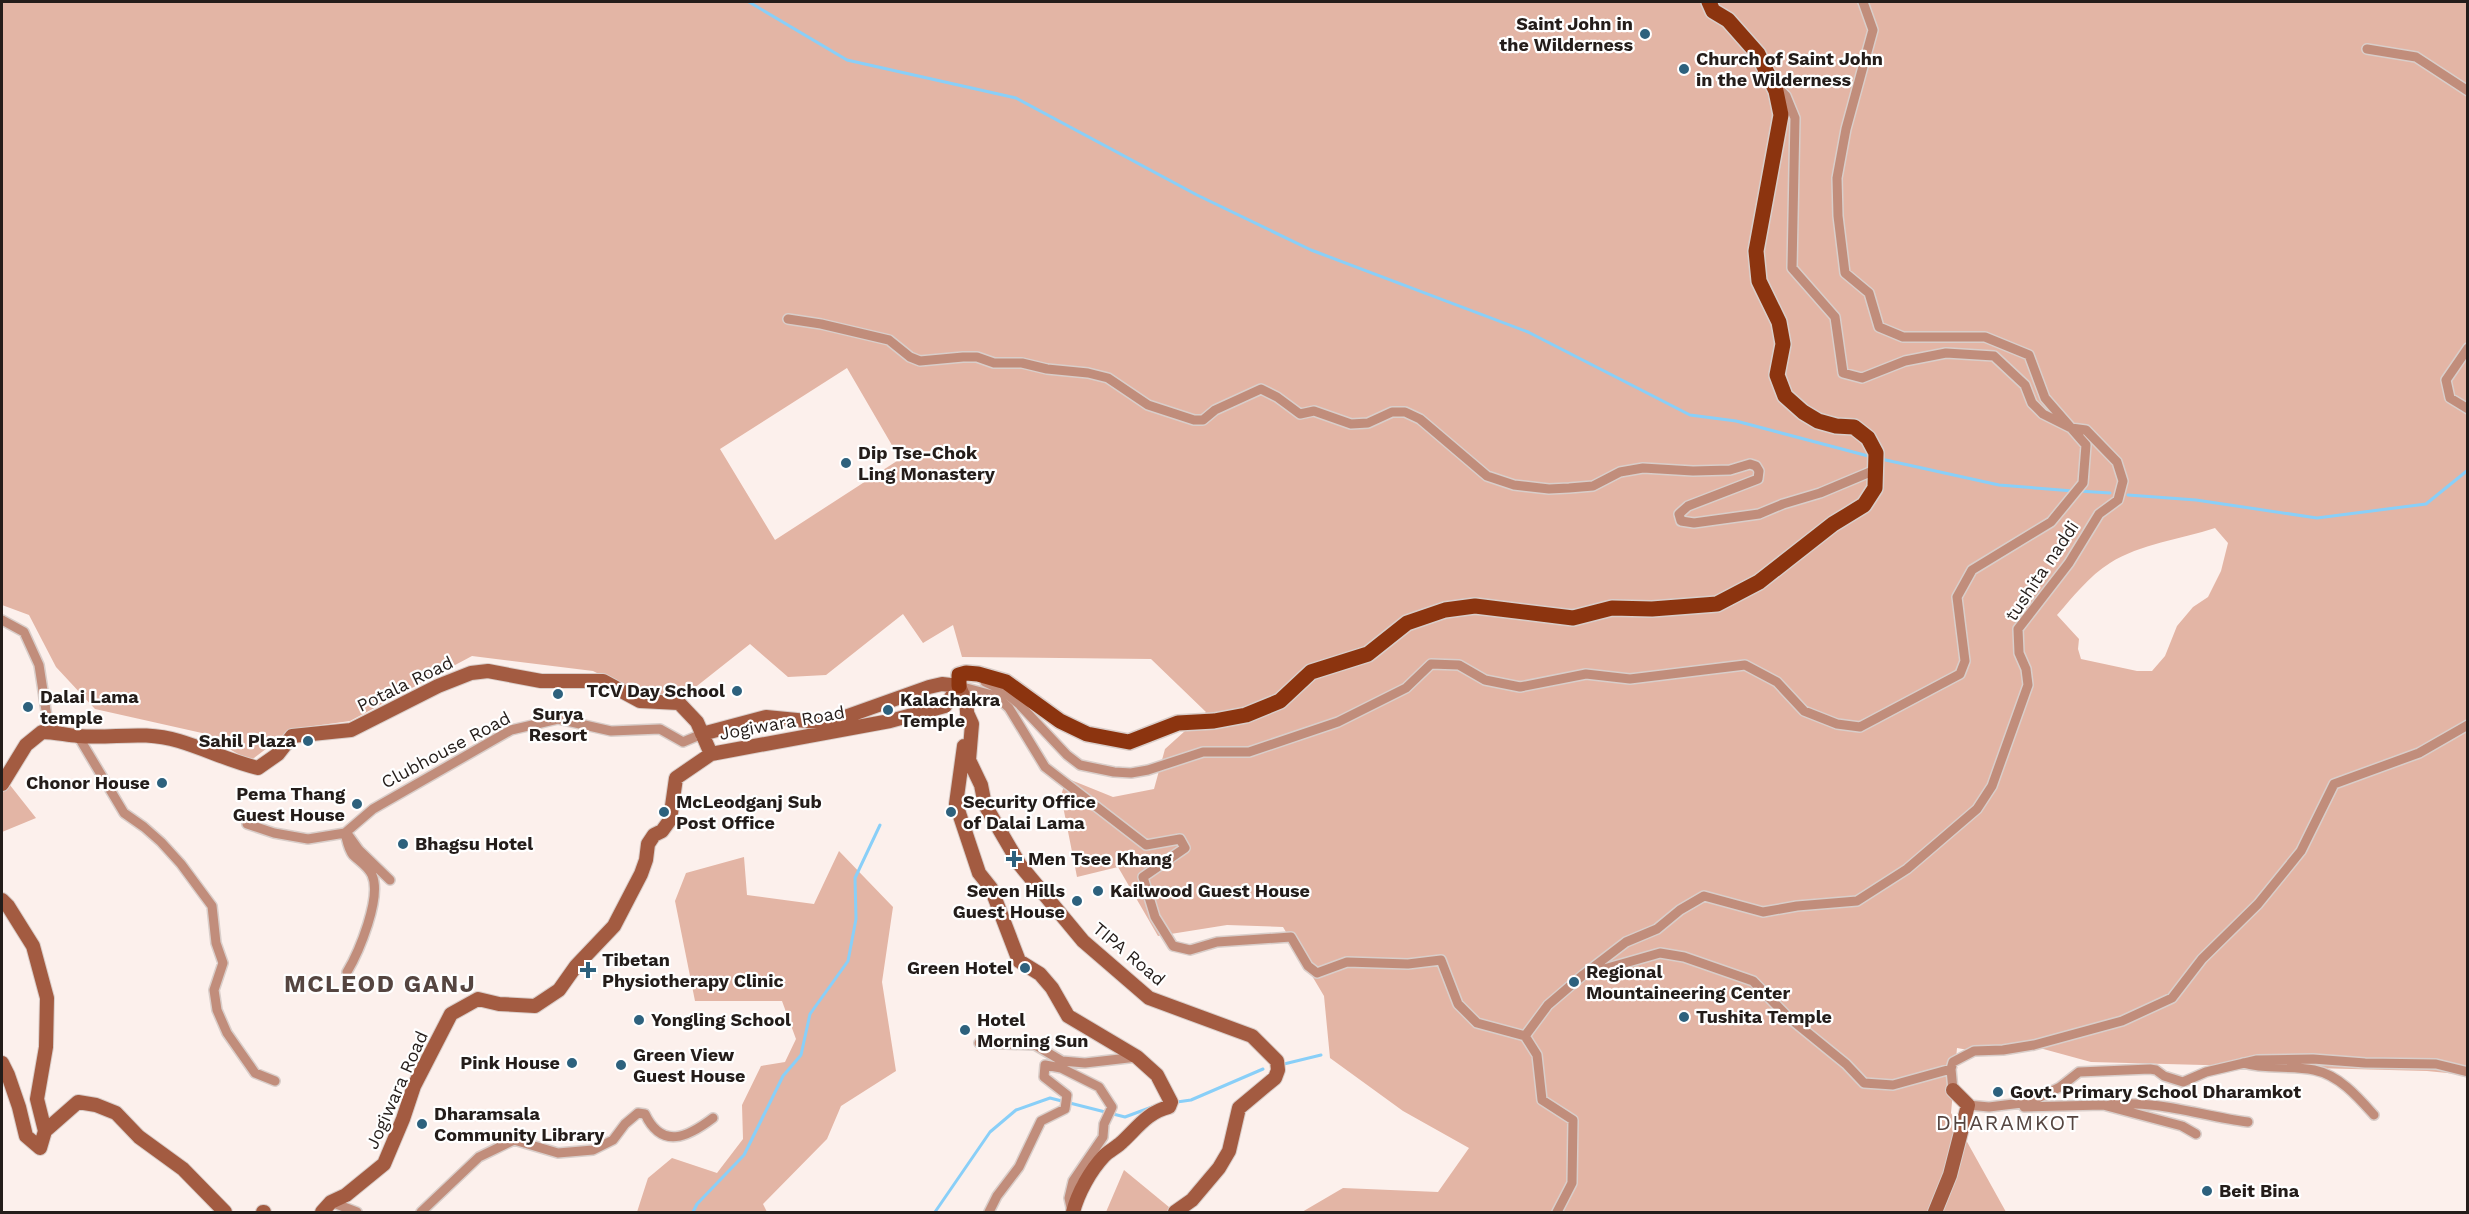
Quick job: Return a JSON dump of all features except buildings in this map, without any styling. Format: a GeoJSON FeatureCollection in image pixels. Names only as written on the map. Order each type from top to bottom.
{"type":"FeatureCollection","features":[{"type":"Feature","properties":{"kind":"main road"},"geometry":{"type":"LineString","coordinates":[[959,686],[959,675],[966,673],[1006,682],[1060,721],[1087,734],[1129,742],[1178,723],[1214,721],[1245,715],[1280,701],[1311,672],[1368,654],[1407,623],[1445,610],[1475,606],[1573,618],[1612,608],[1652,609],[1717,604],[1759,582],[1833,524],[1864,505],[1875,488],[1875,462],[1868,438],[1854,427],[1818,422],[1803,412],[1785,396],[1777,375],[1783,344],[1779,322],[1759,281],[1756,251],[1781,115],[1776,91],[1758,54],[1728,20],[1713,11],[1709,2]]}},
{"type":"Feature","properties":{"kind":"street"},"geometry":{"type":"LineString","coordinates":[[959,686],[962,681],[977,680],[1002,690],[1032,715],[1067,755],[1080,765],[1131,773],[1148,770],[1203,752],[1249,752],[1338,722],[1406,688],[1431,664],[1460,665],[1485,680],[1520,687],[1586,674],[1630,679],[1745,665],[1777,682],[1804,711],[1837,724],[1860,727],[1959,674],[1965,661],[1957,597],[1972,570],[2051,522],[2083,483],[2086,445],[2045,398],[2029,355],[1985,337],[1903,336],[1879,327],[1869,293],[1845,273],[1838,216],[1837,178],[1846,129],[1873,30],[1863,2]]}},
{"type":"Feature","properties":{"kind":"street"},"geometry":{"type":"LineString","coordinates":[[2367,49],[2416,57],[2468,91]]}},
{"type":"Feature","properties":{"kind":"street","name":"tushita naddi"},"geometry":{"type":"LineString","coordinates":[[1525,1036],[1548,1005],[1583,975],[1626,942],[1657,928],[1680,910],[1704,896],[1763,912],[1797,906],[1857,901],[1907,869],[1977,809],[1992,786],[2028,685],[2026,669],[2019,653],[2018,629],[2069,563],[2099,514],[2118,500],[2123,481],[2117,462],[2104,446],[2086,430],[2071,428],[2043,414],[2032,403],[2025,385],[1994,356],[1946,353],[1905,361],[1862,378],[1842,373],[1835,317],[1792,268],[1795,118],[1786,96],[1769,77]]}},
{"type":"Feature","properties":{"kind":"street"},"geometry":{"type":"LineString","coordinates":[[788,319],[821,324],[889,340],[910,357],[920,361],[977,357],[994,363],[1022,363],[1047,369],[1088,373],[1108,378],[1148,405],[1194,420],[1203,420],[1215,410],[1261,389],[1277,396],[1299,414],[1314,411],[1351,424],[1368,423],[1392,412],[1405,412],[1420,419],[1487,476],[1514,485],[1549,489],[1569,488],[1593,486],[1620,472],[1642,468],[1693,471],[1730,470],[1750,464],[1756,466],[1759,471],[1758,479],[1688,506],[1679,514],[1681,521],[1694,523],[1760,514],[1783,504],[1820,493],[1875,462]]}},
{"type":"Feature","properties":{"kind":"street"},"geometry":{"type":"LineString","coordinates":[[2468,348],[2446,380],[2450,398],[2468,410]]}},
{"type":"Feature","properties":{"kind":"street"},"geometry":{"type":"LineString","coordinates":[[2,620],[24,632],[39,665],[47,717],[60,732]]}},
{"type":"Feature","properties":{"kind":"street","name":"Potala Road"},"geometry":{"type":"LineString","coordinates":[[2,784],[26,745],[42,732],[60,732],[78,736],[141,734],[179,741],[229,761],[258,768],[278,754],[292,736],[351,730],[438,686],[471,673],[488,671],[541,681],[603,681],[640,701],[679,703],[697,722],[702,734]]}},
{"type":"Feature","properties":{"kind":"street"},"geometry":{"type":"LineString","coordinates":[[711,754],[702,734],[766,717],[828,723],[942,684],[996,696],[1009,708],[1045,767],[1146,845],[1180,839],[1185,848],[1143,877],[1155,917],[1173,946],[1190,950],[1217,942],[1291,937],[1308,966],[1317,973],[1347,962],[1408,964],[1441,960],[1458,1004],[1477,1023],[1525,1036],[1537,1055],[1542,1100],[1573,1120],[1572,1183],[1557,1212]]}},
{"type":"Feature","properties":{"kind":"street"},"geometry":{"type":"LineString","coordinates":[[959,686],[966,702],[968,728],[960,763],[956,804],[979,873],[991,888],[1019,961],[1040,974],[1052,988],[1068,1016],[1137,1057],[1156,1075],[1171,1102],[1170,1107],[1158,1110],[1146,1117],[1120,1144],[1105,1155],[1087,1181],[1073,1212]]}},
{"type":"Feature","properties":{"kind":"street","name":"Jogiwara Road"},"geometry":{"type":"LineString","coordinates":[[326,1207],[346,1195],[384,1164],[414,1086],[451,1014],[478,999],[499,1004],[535,1006],[559,990],[576,966],[614,926],[641,873],[646,860],[648,844],[670,820],[676,778],[711,754],[880,723],[945,706],[959,686]]}},
{"type":"Feature","properties":{"kind":"street","name":"TIPA Road"},"geometry":{"type":"LineString","coordinates":[[967,713],[972,724],[969,760],[981,785],[985,805],[1020,866],[1053,902],[1083,941],[1149,998],[1252,1036],[1277,1061],[1278,1070],[1275,1078],[1239,1108],[1229,1151],[1220,1168],[1192,1200],[1175,1212]]}},
{"type":"Feature","properties":{"kind":"street","name":"Clubhouse Road"},"geometry":{"type":"LineString","coordinates":[[345,832],[373,809],[511,730],[558,719],[611,731],[660,729],[683,742],[702,734]]}},
{"type":"Feature","properties":{"kind":"street"},"geometry":{"type":"LineString","coordinates":[[2248,1122],[2134,1102],[2103,1105],[1989,1107],[1968,1105],[1953,1090],[1951,1069],[1953,1062],[1974,1051],[2034,1046],[2122,1021],[2172,998],[2202,959],[2258,904],[2301,851],[2334,784],[2419,753],[2468,725]]}},
{"type":"Feature","properties":{"kind":"street"},"geometry":{"type":"LineString","coordinates":[[78,736],[124,813],[161,842],[181,864],[212,906],[216,943],[223,963],[214,990],[217,1010],[227,1033],[255,1073],[275,1081]]}},
{"type":"Feature","properties":{"kind":"street"},"geometry":{"type":"LineString","coordinates":[[247,824],[274,833],[308,839],[345,832]]}},
{"type":"Feature","properties":{"kind":"street"},"geometry":{"type":"LineString","coordinates":[[345,832],[359,850],[390,880]]}},
{"type":"Feature","properties":{"kind":"street"},"geometry":{"type":"LineString","coordinates":[[345,832],[351,853],[372,875],[374,888],[369,920],[357,955],[347,972]]}},
{"type":"Feature","properties":{"kind":"street"},"geometry":{"type":"LineString","coordinates":[[2,900],[33,946],[47,998],[46,1047],[37,1098],[45,1131],[40,1148],[26,1136],[15,1096],[2,1063]]}},
{"type":"Feature","properties":{"kind":"street"},"geometry":{"type":"LineString","coordinates":[[1583,975],[1660,953],[1684,957],[1753,981],[1787,1016],[1846,1064],[1864,1083],[1893,1085],[1951,1069]]}},
{"type":"Feature","properties":{"kind":"street"},"geometry":{"type":"LineString","coordinates":[[979,1043],[1035,1045],[1062,1060],[1085,1063],[1137,1057]]}},
{"type":"Feature","properties":{"kind":"street"},"geometry":{"type":"LineString","coordinates":[[1989,1107],[2030,1102],[2060,1087],[2079,1072],[2150,1069],[2183,1082],[2206,1072],[2257,1060],[2313,1059],[2365,1063],[2436,1064],[2468,1072]]}},
{"type":"Feature","properties":{"kind":"street"},"geometry":{"type":"LineString","coordinates":[[2241,1063],[2255,1067],[2316,1070],[2350,1088],[2374,1115]]}},
{"type":"Feature","properties":{"kind":"street"},"geometry":{"type":"LineString","coordinates":[[989,1212],[997,1196],[1019,1167],[1041,1121],[1066,1104],[1067,1095],[1044,1077],[1046,1065],[1061,1068],[1099,1088],[1112,1107],[1104,1124],[1103,1137],[1073,1181],[1069,1198],[1073,1212]]}},
{"type":"Feature","properties":{"kind":"street"},"geometry":{"type":"LineString","coordinates":[[45,1131],[78,1102],[96,1105],[116,1113],[139,1137],[183,1169],[225,1212]]}},
{"type":"Feature","properties":{"kind":"street"},"geometry":{"type":"LineString","coordinates":[[1935,1212],[1950,1175],[1968,1105]]}},
{"type":"Feature","properties":{"kind":"street"},"geometry":{"type":"LineString","coordinates":[[2103,1105],[2182,1126],[2196,1134]]}},
{"type":"Feature","properties":{"kind":"street"},"geometry":{"type":"LineString","coordinates":[[421,1212],[479,1157],[514,1140],[522,1140],[558,1152],[593,1150],[613,1140],[625,1124],[638,1113],[645,1114],[652,1128],[665,1136],[682,1137],[699,1129],[713,1118]]}},
{"type":"Feature","properties":{"kind":"street"},"geometry":{"type":"LineString","coordinates":[[326,1207],[357,1212]]}},
{"type":"Feature","properties":{"kind":"shaded area"},"geometry":{"type":"Polygon","coordinates":[[[2,2],[2467,2],[2467,1075],[2427,1071],[2091,1062],[2036,1047],[1974,1051],[1957,1048],[1951,1113],[2006,1212],[1302,1212],[1343,1188],[1438,1192],[1469,1148],[1403,1111],[1330,1058],[1324,996],[1283,927],[1227,925],[1158,936],[1118,867],[1077,877],[1061,796],[1066,778],[1113,797],[1154,789],[1165,749],[1206,712],[1151,659],[962,657],[953,625],[923,643],[903,614],[826,675],[788,677],[750,644],[683,697],[643,696],[593,671],[472,656],[350,721],[292,729],[250,761],[202,733],[95,709],[56,667],[29,615],[2,605],[2,2]],[[847,368],[720,449],[775,540],[900,459],[847,368]],[[2215,528],[2134,551],[2102,568],[2088,580],[2057,615],[2079,639],[2078,649],[2081,659],[2137,671],[2152,671],[2165,656],[2177,626],[2193,607],[2208,597],[2221,571],[2228,543],[2215,528]]]}},
{"type":"Feature","properties":{"kind":"shaded area"},"geometry":{"type":"Polygon","coordinates":[[[2,775],[36,818],[2,832],[2,775]]]}},
{"type":"Feature","properties":{"kind":"shaded area"},"geometry":{"type":"Polygon","coordinates":[[[839,851],[893,907],[882,982],[896,1071],[841,1106],[827,1139],[763,1204],[767,1212],[637,1212],[648,1178],[672,1158],[717,1173],[743,1139],[742,1105],[761,1066],[785,1062],[796,1039],[782,1001],[695,1001],[675,901],[686,873],[744,857],[747,895],[814,904],[839,851]]]}},
{"type":"Feature","properties":{"kind":"shaded area"},"geometry":{"type":"Polygon","coordinates":[[[1124,1170],[1175,1212],[1106,1212],[1124,1170]]]}},
{"type":"Feature","properties":{"kind":"waterway"},"geometry":{"type":"LineString","coordinates":[[749,2],[847,60],[1016,98],[1197,195],[1311,250],[1528,332],[1690,415],[1736,421],[1872,457]]}},
{"type":"Feature","properties":{"kind":"waterway"},"geometry":{"type":"LineString","coordinates":[[1881,459],[1999,485],[2073,491]]}},
{"type":"Feature","properties":{"kind":"waterway"},"geometry":{"type":"LineString","coordinates":[[2128,495],[2196,500],[2317,518],[2426,504],[2468,470]]}},
{"type":"Feature","properties":{"kind":"waterway"},"geometry":{"type":"LineString","coordinates":[[2079,491],[2110,493]]}},
{"type":"Feature","properties":{"kind":"waterway"},"geometry":{"type":"LineString","coordinates":[[693,1212],[697,1204],[744,1155],[783,1076],[801,1055],[810,1014],[848,961],[856,919],[855,878],[880,825]]}},
{"type":"Feature","properties":{"kind":"waterway"},"geometry":{"type":"LineString","coordinates":[[1284,1064],[1321,1055]]}},
{"type":"Feature","properties":{"kind":"waterway"},"geometry":{"type":"LineString","coordinates":[[1177,1102],[1191,1100],[1263,1069]]}},
{"type":"Feature","properties":{"kind":"waterway"},"geometry":{"type":"LineString","coordinates":[[935,1212],[990,1132],[1016,1110],[1050,1098],[1125,1117],[1152,1107]]}},
{"type":"Feature","properties":{"kind":"place","name":"Saint John in the Wilderness"},"geometry":{"type":"Point","coordinates":[1645,34]}},
{"type":"Feature","properties":{"kind":"place","name":"Church of Saint John in the Wilderness"},"geometry":{"type":"Point","coordinates":[1684,69]}},
{"type":"Feature","properties":{"kind":"place","name":"Dip Tse-Chok Ling Monastery"},"geometry":{"type":"Point","coordinates":[846,463]}},
{"type":"Feature","properties":{"kind":"place","name":"TCV Day School"},"geometry":{"type":"Point","coordinates":[737,691]}},
{"type":"Feature","properties":{"kind":"place","name":"Surya Resort"},"geometry":{"type":"Point","coordinates":[558,694]}},
{"type":"Feature","properties":{"kind":"place","name":"Dalai Lama temple"},"geometry":{"type":"Point","coordinates":[28,707]}},
{"type":"Feature","properties":{"kind":"place","name":"Kalachakra Temple"},"geometry":{"type":"Point","coordinates":[888,710]}},
{"type":"Feature","properties":{"kind":"place","name":"Sahil Plaza"},"geometry":{"type":"Point","coordinates":[308,741]}},
{"type":"Feature","properties":{"kind":"place","name":"Chonor House"},"geometry":{"type":"Point","coordinates":[162,783]}},
{"type":"Feature","properties":{"kind":"place","name":"Pema Thang Guest House"},"geometry":{"type":"Point","coordinates":[357,804]}},
{"type":"Feature","properties":{"kind":"place","name":"McLeodganj Sub Post Office"},"geometry":{"type":"Point","coordinates":[664,812]}},
{"type":"Feature","properties":{"kind":"place","name":"Security Office of Dalai Lama"},"geometry":{"type":"Point","coordinates":[951,812]}},
{"type":"Feature","properties":{"kind":"place","name":"Bhagsu Hotel"},"geometry":{"type":"Point","coordinates":[403,844]}},
{"type":"Feature","properties":{"kind":"place","name":"Men Tsee Khang"},"geometry":{"type":"Point","coordinates":[1014,859]}},
{"type":"Feature","properties":{"kind":"place","name":"Kailwood Guest House"},"geometry":{"type":"Point","coordinates":[1098,891]}},
{"type":"Feature","properties":{"kind":"place","name":"Seven Hills Guest House"},"geometry":{"type":"Point","coordinates":[1077,901]}},
{"type":"Feature","properties":{"kind":"place","name":"Green Hotel"},"geometry":{"type":"Point","coordinates":[1025,968]}},
{"type":"Feature","properties":{"kind":"place","name":"Tibetan Physiotherapy Clinic"},"geometry":{"type":"Point","coordinates":[588,970]}},
{"type":"Feature","properties":{"kind":"place","name":"Regional Mountaineering Center"},"geometry":{"type":"Point","coordinates":[1574,982]}},
{"type":"Feature","properties":{"kind":"place","name":"Tushita Temple"},"geometry":{"type":"Point","coordinates":[1684,1017]}},
{"type":"Feature","properties":{"kind":"place","name":"Yongling School"},"geometry":{"type":"Point","coordinates":[639,1020]}},
{"type":"Feature","properties":{"kind":"place","name":"Hotel Morning Sun"},"geometry":{"type":"Point","coordinates":[965,1030]}},
{"type":"Feature","properties":{"kind":"place","name":"Pink House"},"geometry":{"type":"Point","coordinates":[572,1063]}},
{"type":"Feature","properties":{"kind":"place","name":"Green View Guest House"},"geometry":{"type":"Point","coordinates":[621,1065]}},
{"type":"Feature","properties":{"kind":"place","name":"Govt. Primary School Dharamkot"},"geometry":{"type":"Point","coordinates":[1998,1092]}},
{"type":"Feature","properties":{"kind":"place","name":"Dharamsala Community Library"},"geometry":{"type":"Point","coordinates":[422,1124]}},
{"type":"Feature","properties":{"kind":"place","name":"Beit Bina"},"geometry":{"type":"Point","coordinates":[2207,1191]}},
{"type":"Feature","properties":{"kind":"district","name":"MCLEOD GANJ"},"geometry":{"type":"Point","coordinates":[380,984]}},
{"type":"Feature","properties":{"kind":"district","name":"DHARAMKOT"},"geometry":{"type":"Point","coordinates":[2008,1123]}}]}
